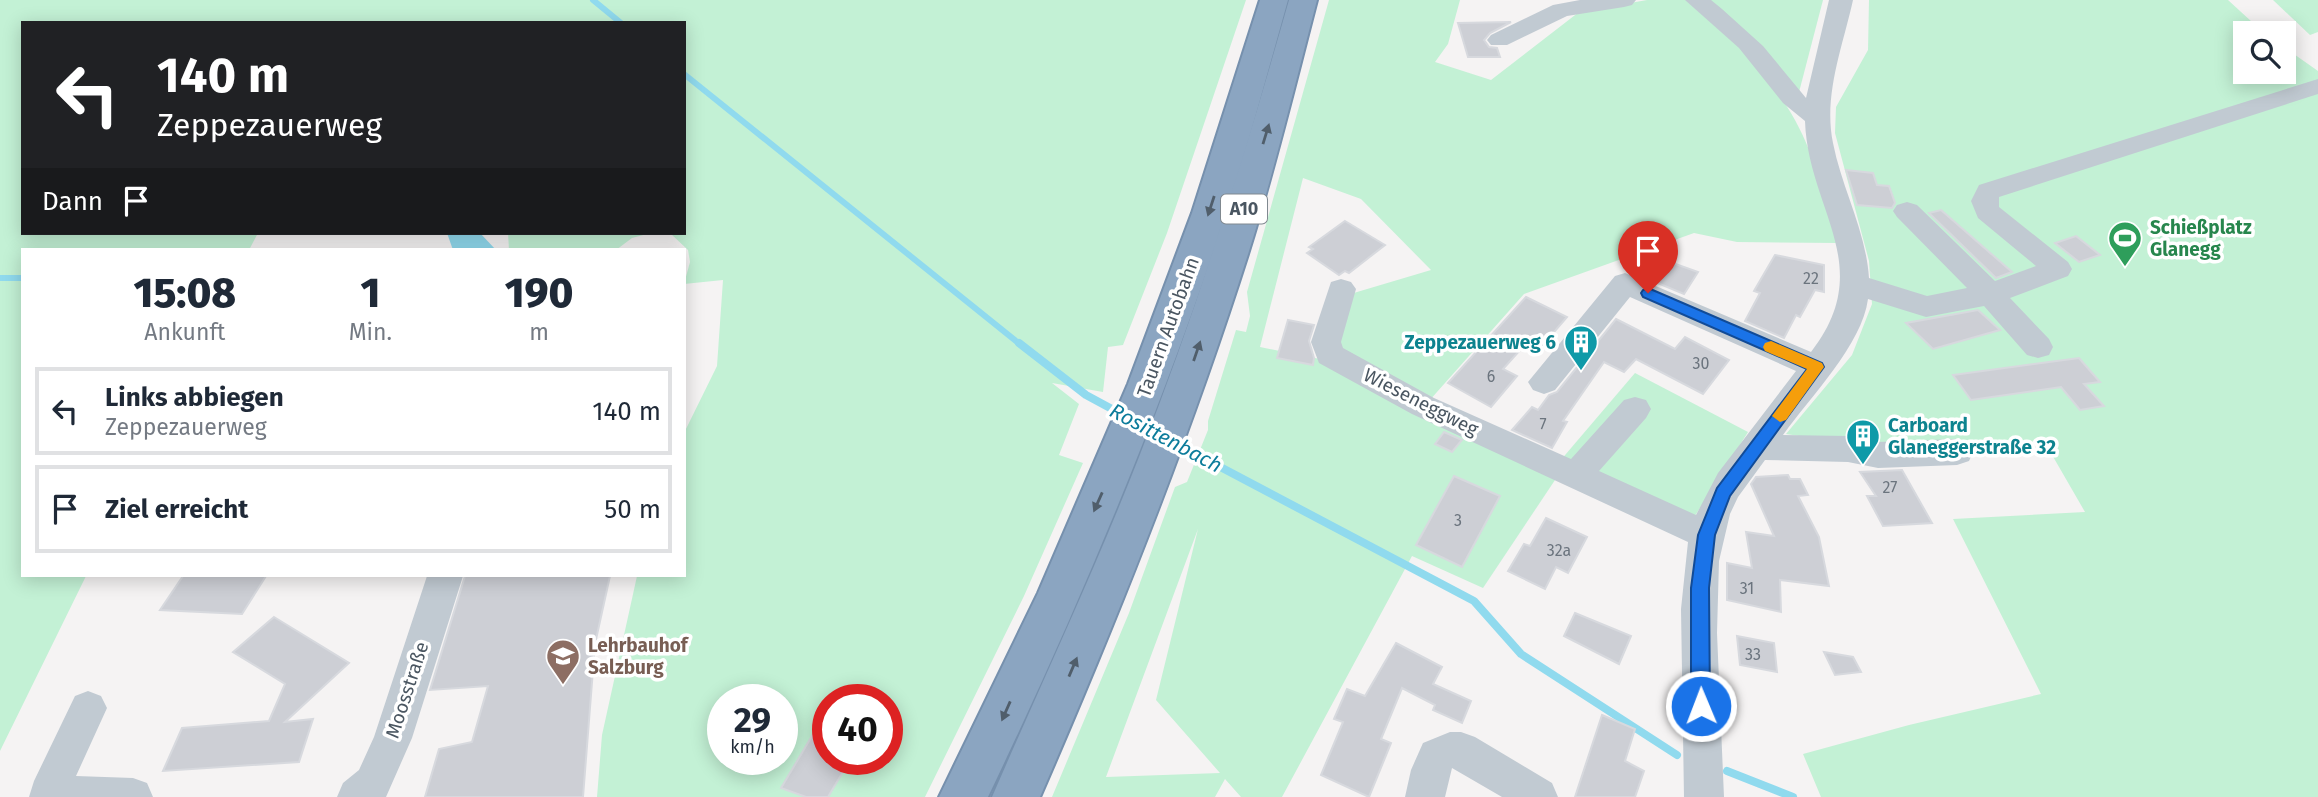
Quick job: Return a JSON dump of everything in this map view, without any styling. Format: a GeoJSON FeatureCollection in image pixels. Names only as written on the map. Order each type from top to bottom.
{"type":"FeatureCollection","features":[{"type":"Feature","properties":{"kind":"highway","name":"Tauern Autobahn"},"geometry":{"type":"LineString","coordinates":[[1016,797],[1150,429],[1200,241],[1274,0]]}},
{"type":"Feature","properties":{"kind":"highway","name":"Tauern Autobahn"},"geometry":{"type":"LineString","coordinates":[[964,797],[1150,429],[1232,250],[1303,0]]}},
{"type":"Feature","properties":{"kind":"street"},"geometry":{"type":"LineString","coordinates":[[1499,40],[1561,10],[1624,0]]}},
{"type":"Feature","properties":{"kind":"street"},"geometry":{"type":"LineString","coordinates":[[1697,0],[1743,38],[1764,61],[1792,101],[1817,118]]}},
{"type":"Feature","properties":{"kind":"street"},"geometry":{"type":"LineString","coordinates":[[1704,797],[1699,640],[1700,588],[1707,535],[1723,493],[1846,325],[1853,304],[1854,284],[1849,246],[1829,182],[1817,118],[1820,90],[1841,0]]}},
{"type":"Feature","properties":{"kind":"street"},"geometry":{"type":"LineString","coordinates":[[1854,284],[1926,307],[1990,294],[2058,269],[1988,212],[1984,198],[1989,191],[2318,86]]}},
{"type":"Feature","properties":{"kind":"street"},"geometry":{"type":"LineString","coordinates":[[1907,211],[1990,294],[2038,348]]}},
{"type":"Feature","properties":{"kind":"street"},"geometry":{"type":"LineString","coordinates":[[1545,382],[1625,283],[1817,367]]}},
{"type":"Feature","properties":{"kind":"street","name":"Wieseneggweg"},"geometry":{"type":"LineString","coordinates":[[1341,289],[1326,342],[1330,355],[1423,406],[1707,535]]}},
{"type":"Feature","properties":{"kind":"street"},"geometry":{"type":"LineString","coordinates":[[1576,475],[1634,409]]}},
{"type":"Feature","properties":{"kind":"street"},"geometry":{"type":"LineString","coordinates":[[1756,447],[1848,449],[1878,455],[1956,452]]}},
{"type":"Feature","properties":{"kind":"street","name":"Moosstraße"},"geometry":{"type":"LineString","coordinates":[[357,797],[373,783],[393,738],[444,577]]}},
{"type":"Feature","properties":{"kind":"street"},"geometry":{"type":"LineString","coordinates":[[88,708],[48,794],[133,797]]}},
{"type":"Feature","properties":{"kind":"street"},"geometry":{"type":"LineString","coordinates":[[1425,797],[1439,752],[1447,748],[1461,750],[1538,797]]}},
{"type":"Feature","properties":{"kind":"green space"},"geometry":{"type":"Polygon","coordinates":[[[0,0],[1246,0],[1167,233],[1123,345],[1108,347],[1103,392],[1052,383],[1079,404],[1059,455],[1083,463],[1024,596],[925,797],[597,797],[602,735],[637,577],[686,577],[686,429],[717,366],[723,280],[686,284],[690,262],[688,250],[672,235],[686,235],[686,21],[21,21],[21,235],[257,235],[250,248],[21,248],[21,577],[86,577],[0,751],[0,0]]]}},
{"type":"Feature","properties":{"kind":"green space"},"geometry":{"type":"Polygon","coordinates":[[[1329,0],[1460,0],[1448,44],[1435,62],[1491,80],[1579,12],[1647,0],[1689,0],[1742,50],[1787,106],[1813,161],[1838,243],[1737,242],[1694,233],[1524,294],[1421,410],[1559,474],[1483,588],[1412,556],[1282,797],[1241,797],[1225,779],[1215,797],[1052,797],[1129,613],[1175,487],[1187,482],[1208,430],[1208,421],[1236,330],[1246,332],[1250,316],[1247,292],[1329,0]],[[1303,178],[1260,347],[1325,360],[1347,295],[1431,270],[1361,199],[1303,178]],[[1198,529],[1106,777],[1220,773],[1156,700],[1198,529]]]}},
{"type":"Feature","properties":{"kind":"green space"},"geometry":{"type":"Polygon","coordinates":[[[1704,0],[1823,0],[1798,96],[1704,0]]]}},
{"type":"Feature","properties":{"kind":"green space"},"geometry":{"type":"Polygon","coordinates":[[[1869,0],[2228,0],[2251,21],[2233,21],[2233,84],[2296,84],[2296,55],[2318,71],[2318,797],[1821,797],[1803,754],[1909,725],[2041,694],[1953,519],[2085,512],[2044,441],[1886,449],[1786,434],[1852,355],[1872,304],[1869,261],[1835,133],[1836,107],[1868,50],[1869,0]]]}},
{"type":"Feature","properties":{"kind":"green space"},"geometry":{"type":"Polygon","coordinates":[[[2273,0],[2318,0],[2318,32],[2310,35],[2273,0]]]}},
{"type":"Feature","properties":{"kind":"green space"},"geometry":{"type":"Polygon","coordinates":[[[508,235],[643,235],[632,238],[619,248],[509,248],[508,235]]]}},
{"type":"Feature","properties":{"kind":"green space"},"geometry":{"type":"Polygon","coordinates":[[[1635,373],[1748,432],[1693,519],[1560,461],[1635,373]]]}},
{"type":"Feature","properties":{"kind":"water"},"geometry":{"type":"Polygon","coordinates":[[[448,235],[482,235],[494,248],[452,248],[448,235]]]}},
{"type":"Feature","properties":{"kind":"building"},"geometry":{"type":"Polygon","coordinates":[[[1511,22],[1490,33],[1484,40],[1489,47],[1497,48],[1500,57],[1468,57],[1458,23],[1511,22]]]}},
{"type":"Feature","properties":{"kind":"building"},"geometry":{"type":"Polygon","coordinates":[[[1846,170],[1873,173],[1877,185],[1889,186],[1895,203],[1892,208],[1857,205],[1846,170]]]}},
{"type":"Feature","properties":{"kind":"building"},"geometry":{"type":"Polygon","coordinates":[[[1941,210],[2012,272],[1996,278],[1929,213],[1941,210]]]}},
{"type":"Feature","properties":{"kind":"building"},"geometry":{"type":"Polygon","coordinates":[[[1345,221],[1385,245],[1349,273],[1345,271],[1339,275],[1307,253],[1313,249],[1309,247],[1345,221]]]}},
{"type":"Feature","properties":{"kind":"building"},"geometry":{"type":"Polygon","coordinates":[[[2076,236],[2100,255],[2079,262],[2055,243],[2076,236]]]}},
{"type":"Feature","properties":{"kind":"building"},"geometry":{"type":"Polygon","coordinates":[[[1645,253],[1698,272],[1684,294],[1631,272],[1645,253]]]}},
{"type":"Feature","properties":{"kind":"building"},"geometry":{"type":"Polygon","coordinates":[[[1775,255],[1824,265],[1824,292],[1815,290],[1800,317],[1796,315],[1784,338],[1745,321],[1760,293],[1754,291],[1775,255]]]}},
{"type":"Feature","properties":{"kind":"building"},"geometry":{"type":"Polygon","coordinates":[[[1526,297],[1567,317],[1542,346],[1530,339],[1503,369],[1517,376],[1491,407],[1448,383],[1526,297]]]}},
{"type":"Feature","properties":{"kind":"building"},"geometry":{"type":"Polygon","coordinates":[[[1978,310],[2000,330],[1933,349],[1906,323],[1978,310]]]}},
{"type":"Feature","properties":{"kind":"building"},"geometry":{"type":"Polygon","coordinates":[[[1616,319],[1675,349],[1685,337],[1729,360],[1703,394],[1636,359],[1624,372],[1604,362],[1563,421],[1567,422],[1552,448],[1512,430],[1532,407],[1538,410],[1549,395],[1557,392],[1616,319]]]}},
{"type":"Feature","properties":{"kind":"building"},"geometry":{"type":"Polygon","coordinates":[[[1288,320],[1314,325],[1309,341],[1314,358],[1313,365],[1277,358],[1288,320]]]}},
{"type":"Feature","properties":{"kind":"building"},"geometry":{"type":"Polygon","coordinates":[[[2079,358],[2100,382],[2084,384],[2104,406],[2080,410],[2061,387],[1971,400],[1953,375],[2079,358]]]}},
{"type":"Feature","properties":{"kind":"building"},"geometry":{"type":"Polygon","coordinates":[[[1444,432],[1462,440],[1452,452],[1435,444],[1444,432]]]}},
{"type":"Feature","properties":{"kind":"building"},"geometry":{"type":"Polygon","coordinates":[[[1902,470],[1932,523],[1883,526],[1867,496],[1876,496],[1860,472],[1902,470]]]}},
{"type":"Feature","properties":{"kind":"building"},"geometry":{"type":"Polygon","coordinates":[[[1788,475],[1790,479],[1800,479],[1808,495],[1798,496],[1819,537],[1829,586],[1780,580],[1781,612],[1727,600],[1727,563],[1752,568],[1746,532],[1774,536],[1751,484],[1756,477],[1788,475]]]}},
{"type":"Feature","properties":{"kind":"building"},"geometry":{"type":"Polygon","coordinates":[[[1454,476],[1500,496],[1462,567],[1416,545],[1454,476]]]}},
{"type":"Feature","properties":{"kind":"building"},"geometry":{"type":"Polygon","coordinates":[[[1546,518],[1587,537],[1568,573],[1556,567],[1545,589],[1508,571],[1524,544],[1530,546],[1546,518]]]}},
{"type":"Feature","properties":{"kind":"building"},"geometry":{"type":"Polygon","coordinates":[[[182,577],[265,577],[242,614],[160,610],[182,577]]]}},
{"type":"Feature","properties":{"kind":"building","name":"Lehrbauhof Salzburg"},"geometry":{"type":"Polygon","coordinates":[[[465,577],[610,577],[595,644],[583,797],[425,797],[439,749],[472,742],[488,686],[430,690],[465,577]]]}},
{"type":"Feature","properties":{"kind":"building"},"geometry":{"type":"Polygon","coordinates":[[[1575,613],[1631,636],[1619,664],[1564,636],[1575,613]]]}},
{"type":"Feature","properties":{"kind":"building"},"geometry":{"type":"Polygon","coordinates":[[[274,617],[349,663],[285,722],[313,719],[299,762],[163,771],[182,728],[269,721],[285,684],[233,652],[274,617]]]}},
{"type":"Feature","properties":{"kind":"building"},"geometry":{"type":"Polygon","coordinates":[[[1737,636],[1774,643],[1777,672],[1740,665],[1737,636]]]}},
{"type":"Feature","properties":{"kind":"building"},"geometry":{"type":"Polygon","coordinates":[[[1396,643],[1442,667],[1433,684],[1471,701],[1462,723],[1433,710],[1435,705],[1402,688],[1381,739],[1391,743],[1369,797],[1321,775],[1343,722],[1334,719],[1347,689],[1365,696],[1396,643]]]}},
{"type":"Feature","properties":{"kind":"building"},"geometry":{"type":"Polygon","coordinates":[[[1824,652],[1853,657],[1861,672],[1835,675],[1824,652]]]}},
{"type":"Feature","properties":{"kind":"building"},"geometry":{"type":"Polygon","coordinates":[[[1602,715],[1635,729],[1625,761],[1644,771],[1635,797],[1575,797],[1602,715]]]}},
{"type":"Feature","properties":{"kind":"building"},"geometry":{"type":"Polygon","coordinates":[[[812,736],[812,775],[841,775],[828,797],[806,797],[781,788],[789,775],[798,775],[798,759],[812,736]]]}},
{"type":"Feature","properties":{"kind":"waterway","name":"Rosittenbach"},"geometry":{"type":"LineString","coordinates":[[593,0],[619,21]]}},
{"type":"Feature","properties":{"kind":"waterway","name":"Rosittenbach"},"geometry":{"type":"LineString","coordinates":[[686,76],[1021,345]]}},
{"type":"Feature","properties":{"kind":"waterway"},"geometry":{"type":"LineString","coordinates":[[0,278],[21,278]]}},
{"type":"Feature","properties":{"kind":"waterway","name":"Rosittenbach"},"geometry":{"type":"LineString","coordinates":[[1019,343],[1086,395],[1123,415]]}},
{"type":"Feature","properties":{"kind":"waterway","name":"Rosittenbach"},"geometry":{"type":"LineString","coordinates":[[1173,442],[1474,601],[1521,654],[1677,755]]}},
{"type":"Feature","properties":{"kind":"waterway","name":"Rosittenbach"},"geometry":{"type":"LineString","coordinates":[[1727,771],[1793,797]]}},
{"type":"Feature","properties":{"kind":"slow traffic"},"geometry":{"type":"LineString","coordinates":[[1771,347],[1817,367],[1780,416]]}},
{"type":"Feature","properties":{"kind":"place","name":"Schießplatz Glanegg"},"geometry":{"type":"Point","coordinates":[2125,268]}},
{"type":"Feature","properties":{"kind":"place","name":"Zeppezauerweg 6"},"geometry":{"type":"Point","coordinates":[1581,372]}},
{"type":"Feature","properties":{"kind":"place","name":"Carboard Glaneggerstraße 32"},"geometry":{"type":"Point","coordinates":[1863,466]}},
{"type":"Feature","properties":{"kind":"place","name":"Lehrbauhof Salzburg"},"geometry":{"type":"Point","coordinates":[563,686]}},
{"type":"Feature","properties":{"kind":"route"},"geometry":{"type":"LineString","coordinates":[[1648,293],[1817,367],[1723,493],[1707,535],[1700,588],[1701,706]]}}]}
